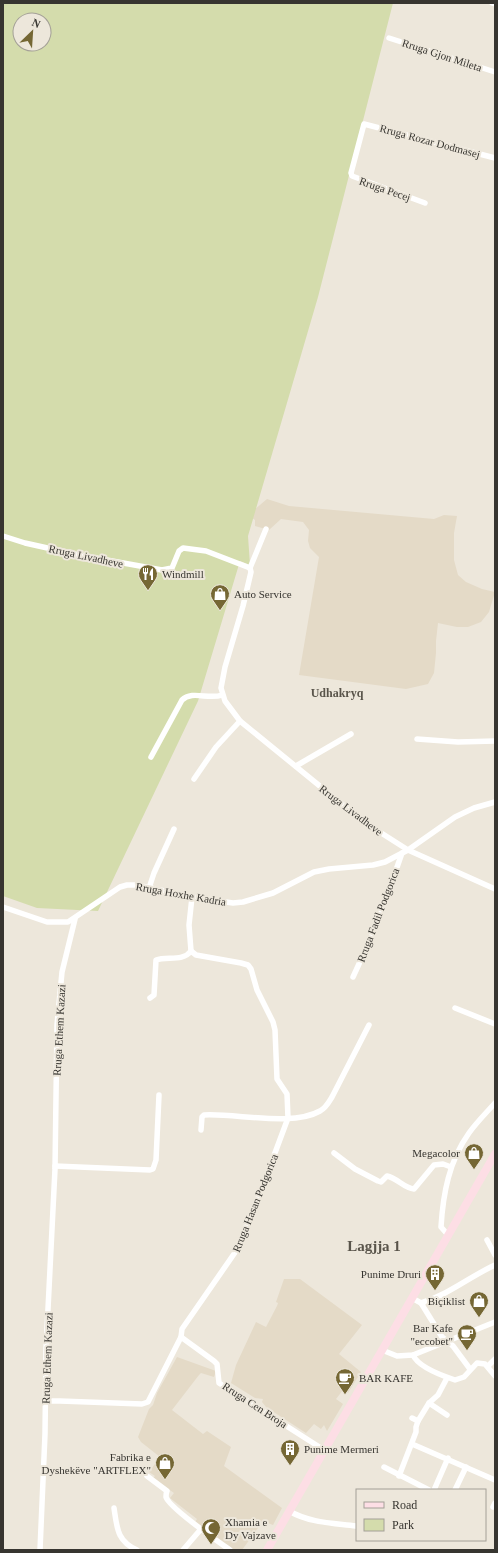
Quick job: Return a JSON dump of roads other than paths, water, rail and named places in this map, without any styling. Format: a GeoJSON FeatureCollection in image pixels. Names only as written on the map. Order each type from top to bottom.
{"type":"FeatureCollection","features":[{"type":"Feature","properties":{"kind":"main road"},"geometry":{"type":"LineString","coordinates":[[267,1550],[495,1154]]}},
{"type":"Feature","properties":{"kind":"street","name":"Rruga Gjon Mileta"},"geometry":{"type":"LineString","coordinates":[[389,38],[495,72]]}},
{"type":"Feature","properties":{"kind":"street","name":"Rruga Rozar Dodmasej"},"geometry":{"type":"LineString","coordinates":[[364,124],[495,158]]}},
{"type":"Feature","properties":{"kind":"street","name":"Rruga Pecej"},"geometry":{"type":"LineString","coordinates":[[364,124],[351,173],[352,176],[425,203]]}},
{"type":"Feature","properties":{"kind":"street"},"geometry":{"type":"LineString","coordinates":[[151,757],[178,706],[186,696],[213,697],[222,694],[222,682],[243,606],[251,572],[250,568],[266,528]]}},
{"type":"Feature","properties":{"kind":"street","name":"Rruga Livadheve"},"geometry":{"type":"LineString","coordinates":[[3,536],[25,543],[79,555],[162,570],[172,568],[179,551],[183,548],[206,552],[250,568]]}},
{"type":"Feature","properties":{"kind":"street","name":"Rruga Livadheve"},"geometry":{"type":"LineString","coordinates":[[222,694],[231,710],[240,721],[364,822],[408,850],[495,888]]}},
{"type":"Feature","properties":{"kind":"street"},"geometry":{"type":"LineString","coordinates":[[194,779],[216,747],[240,721]]}},
{"type":"Feature","properties":{"kind":"street"},"geometry":{"type":"LineString","coordinates":[[296,766],[351,734]]}},
{"type":"Feature","properties":{"kind":"street"},"geometry":{"type":"LineString","coordinates":[[417,739],[458,742],[495,740]]}},
{"type":"Feature","properties":{"kind":"street","name":"Rruga Hoxhe Kadria"},"geometry":{"type":"LineString","coordinates":[[75,918],[120,886],[128,885],[137,885],[192,897],[233,903],[243,902],[274,893],[314,872],[329,869],[373,865],[385,862],[408,850],[455,817],[474,808],[495,802]]}},
{"type":"Feature","properties":{"kind":"street"},"geometry":{"type":"LineString","coordinates":[[149,888],[154,873],[174,829]]}},
{"type":"Feature","properties":{"kind":"street","name":"Rruga Fadil Podgorica"},"geometry":{"type":"LineString","coordinates":[[353,977],[376,926],[402,853]]}},
{"type":"Feature","properties":{"kind":"street"},"geometry":{"type":"LineString","coordinates":[[150,998],[154,995],[156,960],[161,958],[182,957],[191,952],[189,925],[192,897]]}},
{"type":"Feature","properties":{"kind":"street"},"geometry":{"type":"LineString","coordinates":[[3,907],[47,922],[68,922],[75,918]]}},
{"type":"Feature","properties":{"kind":"street","name":"Rruga Ethem Kazazi"},"geometry":{"type":"LineString","coordinates":[[40,1550],[46,1349],[55,1166],[57,1024],[62,972],[75,918]]}},
{"type":"Feature","properties":{"kind":"street","name":"Rruga Hasan Podgorica"},"geometry":{"type":"LineString","coordinates":[[45,1402],[60,1401],[145,1404],[150,1400],[181,1336],[182,1329],[236,1251],[256,1204],[288,1118],[287,1094],[277,1078],[275,1030],[273,1022],[257,990],[251,969],[248,965],[242,963],[196,955],[191,952]]}},
{"type":"Feature","properties":{"kind":"street"},"geometry":{"type":"LineString","coordinates":[[455,1008],[495,1024]]}},
{"type":"Feature","properties":{"kind":"street"},"geometry":{"type":"LineString","coordinates":[[201,1130],[202,1117],[204,1115],[288,1118],[312,1114],[320,1111],[327,1106],[370,1025]]}},
{"type":"Feature","properties":{"kind":"street"},"geometry":{"type":"LineString","coordinates":[[55,1166],[153,1169],[156,1160],[159,1095]]}},
{"type":"Feature","properties":{"kind":"street"},"geometry":{"type":"LineString","coordinates":[[448,1235],[441,1227],[442,1207],[451,1167],[469,1132],[495,1103]]}},
{"type":"Feature","properties":{"kind":"street"},"geometry":{"type":"LineString","coordinates":[[334,1153],[355,1169],[378,1181],[381,1182],[387,1176],[396,1179],[410,1189],[414,1189],[434,1165],[443,1164],[451,1167]]}},
{"type":"Feature","properties":{"kind":"street"},"geometry":{"type":"LineString","coordinates":[[487,1240],[495,1256]]}},
{"type":"Feature","properties":{"kind":"street"},"geometry":{"type":"LineString","coordinates":[[421,1303],[438,1297],[480,1272],[495,1265]]}},
{"type":"Feature","properties":{"kind":"street"},"geometry":{"type":"LineString","coordinates":[[412,1298],[421,1303],[447,1342],[453,1346],[470,1369]]}},
{"type":"Feature","properties":{"kind":"street"},"geometry":{"type":"LineString","coordinates":[[382,1350],[403,1357],[413,1355],[495,1322]]}},
{"type":"Feature","properties":{"kind":"street","name":"Rruga Cen Broja"},"geometry":{"type":"LineString","coordinates":[[181,1336],[217,1364],[219,1382],[324,1450]]}},
{"type":"Feature","properties":{"kind":"street"},"geometry":{"type":"LineString","coordinates":[[413,1355],[415,1361],[447,1378],[455,1380],[459,1379],[469,1373],[470,1369],[477,1363],[488,1366],[495,1376]]}},
{"type":"Feature","properties":{"kind":"street"},"geometry":{"type":"LineString","coordinates":[[488,1366],[495,1359]]}},
{"type":"Feature","properties":{"kind":"street"},"geometry":{"type":"LineString","coordinates":[[399,1476],[412,1444],[418,1421],[429,1402],[438,1395],[447,1378]]}},
{"type":"Feature","properties":{"kind":"street"},"geometry":{"type":"LineString","coordinates":[[429,1402],[447,1415]]}},
{"type":"Feature","properties":{"kind":"street"},"geometry":{"type":"LineString","coordinates":[[412,1418],[418,1421]]}},
{"type":"Feature","properties":{"kind":"street"},"geometry":{"type":"LineString","coordinates":[[412,1444],[448,1458],[495,1480]]}},
{"type":"Feature","properties":{"kind":"street"},"geometry":{"type":"LineString","coordinates":[[434,1489],[448,1458]]}},
{"type":"Feature","properties":{"kind":"street"},"geometry":{"type":"LineString","coordinates":[[384,1467],[427,1489]]}},
{"type":"Feature","properties":{"kind":"street"},"geometry":{"type":"LineString","coordinates":[[455,1489],[466,1467]]}},
{"type":"Feature","properties":{"kind":"street"},"geometry":{"type":"LineString","coordinates":[[147,1476],[167,1491],[166,1497],[170,1504],[230,1550]]}},
{"type":"Feature","properties":{"kind":"street"},"geometry":{"type":"LineString","coordinates":[[114,1508],[119,1535],[124,1542],[137,1550]]}},
{"type":"Feature","properties":{"kind":"street"},"geometry":{"type":"LineString","coordinates":[[289,1511],[298,1516],[312,1520],[356,1526]]}},
{"type":"Feature","properties":{"kind":"street"},"geometry":{"type":"LineString","coordinates":[[183,1550],[201,1529]]}},
{"type":"Feature","properties":{"kind":"place","name":"Windmill"},"geometry":{"type":"Point","coordinates":[148,591]}},
{"type":"Feature","properties":{"kind":"place","name":"Auto Service"},"geometry":{"type":"Point","coordinates":[220,611]}},
{"type":"Feature","properties":{"kind":"place","name":"Megacolor"},"geometry":{"type":"Point","coordinates":[474,1170]}},
{"type":"Feature","properties":{"kind":"place","name":"Punime Druri"},"geometry":{"type":"Point","coordinates":[435,1291]}},
{"type":"Feature","properties":{"kind":"place","name":"Biçiklist"},"geometry":{"type":"Point","coordinates":[479,1318]}},
{"type":"Feature","properties":{"kind":"place","name":"Bar Kafe \"eccobet\""},"geometry":{"type":"Point","coordinates":[467,1351]}},
{"type":"Feature","properties":{"kind":"place","name":"BAR KAFE"},"geometry":{"type":"Point","coordinates":[345,1395]}},
{"type":"Feature","properties":{"kind":"place","name":"Punime Mermeri"},"geometry":{"type":"Point","coordinates":[290,1466]}},
{"type":"Feature","properties":{"kind":"place","name":"Fabrika e Dyshekëve \"ARTFLEX\""},"geometry":{"type":"Point","coordinates":[165,1480]}},
{"type":"Feature","properties":{"kind":"place","name":"Xhamia e Dy Vajzave"},"geometry":{"type":"Point","coordinates":[211,1545]}},
{"type":"Feature","properties":{"kind":"district","name":"Udhakryq"},"geometry":{"type":"Point","coordinates":[337,693]}},
{"type":"Feature","properties":{"kind":"district","name":"Lagjja 1"},"geometry":{"type":"Point","coordinates":[374,1246]}}]}
